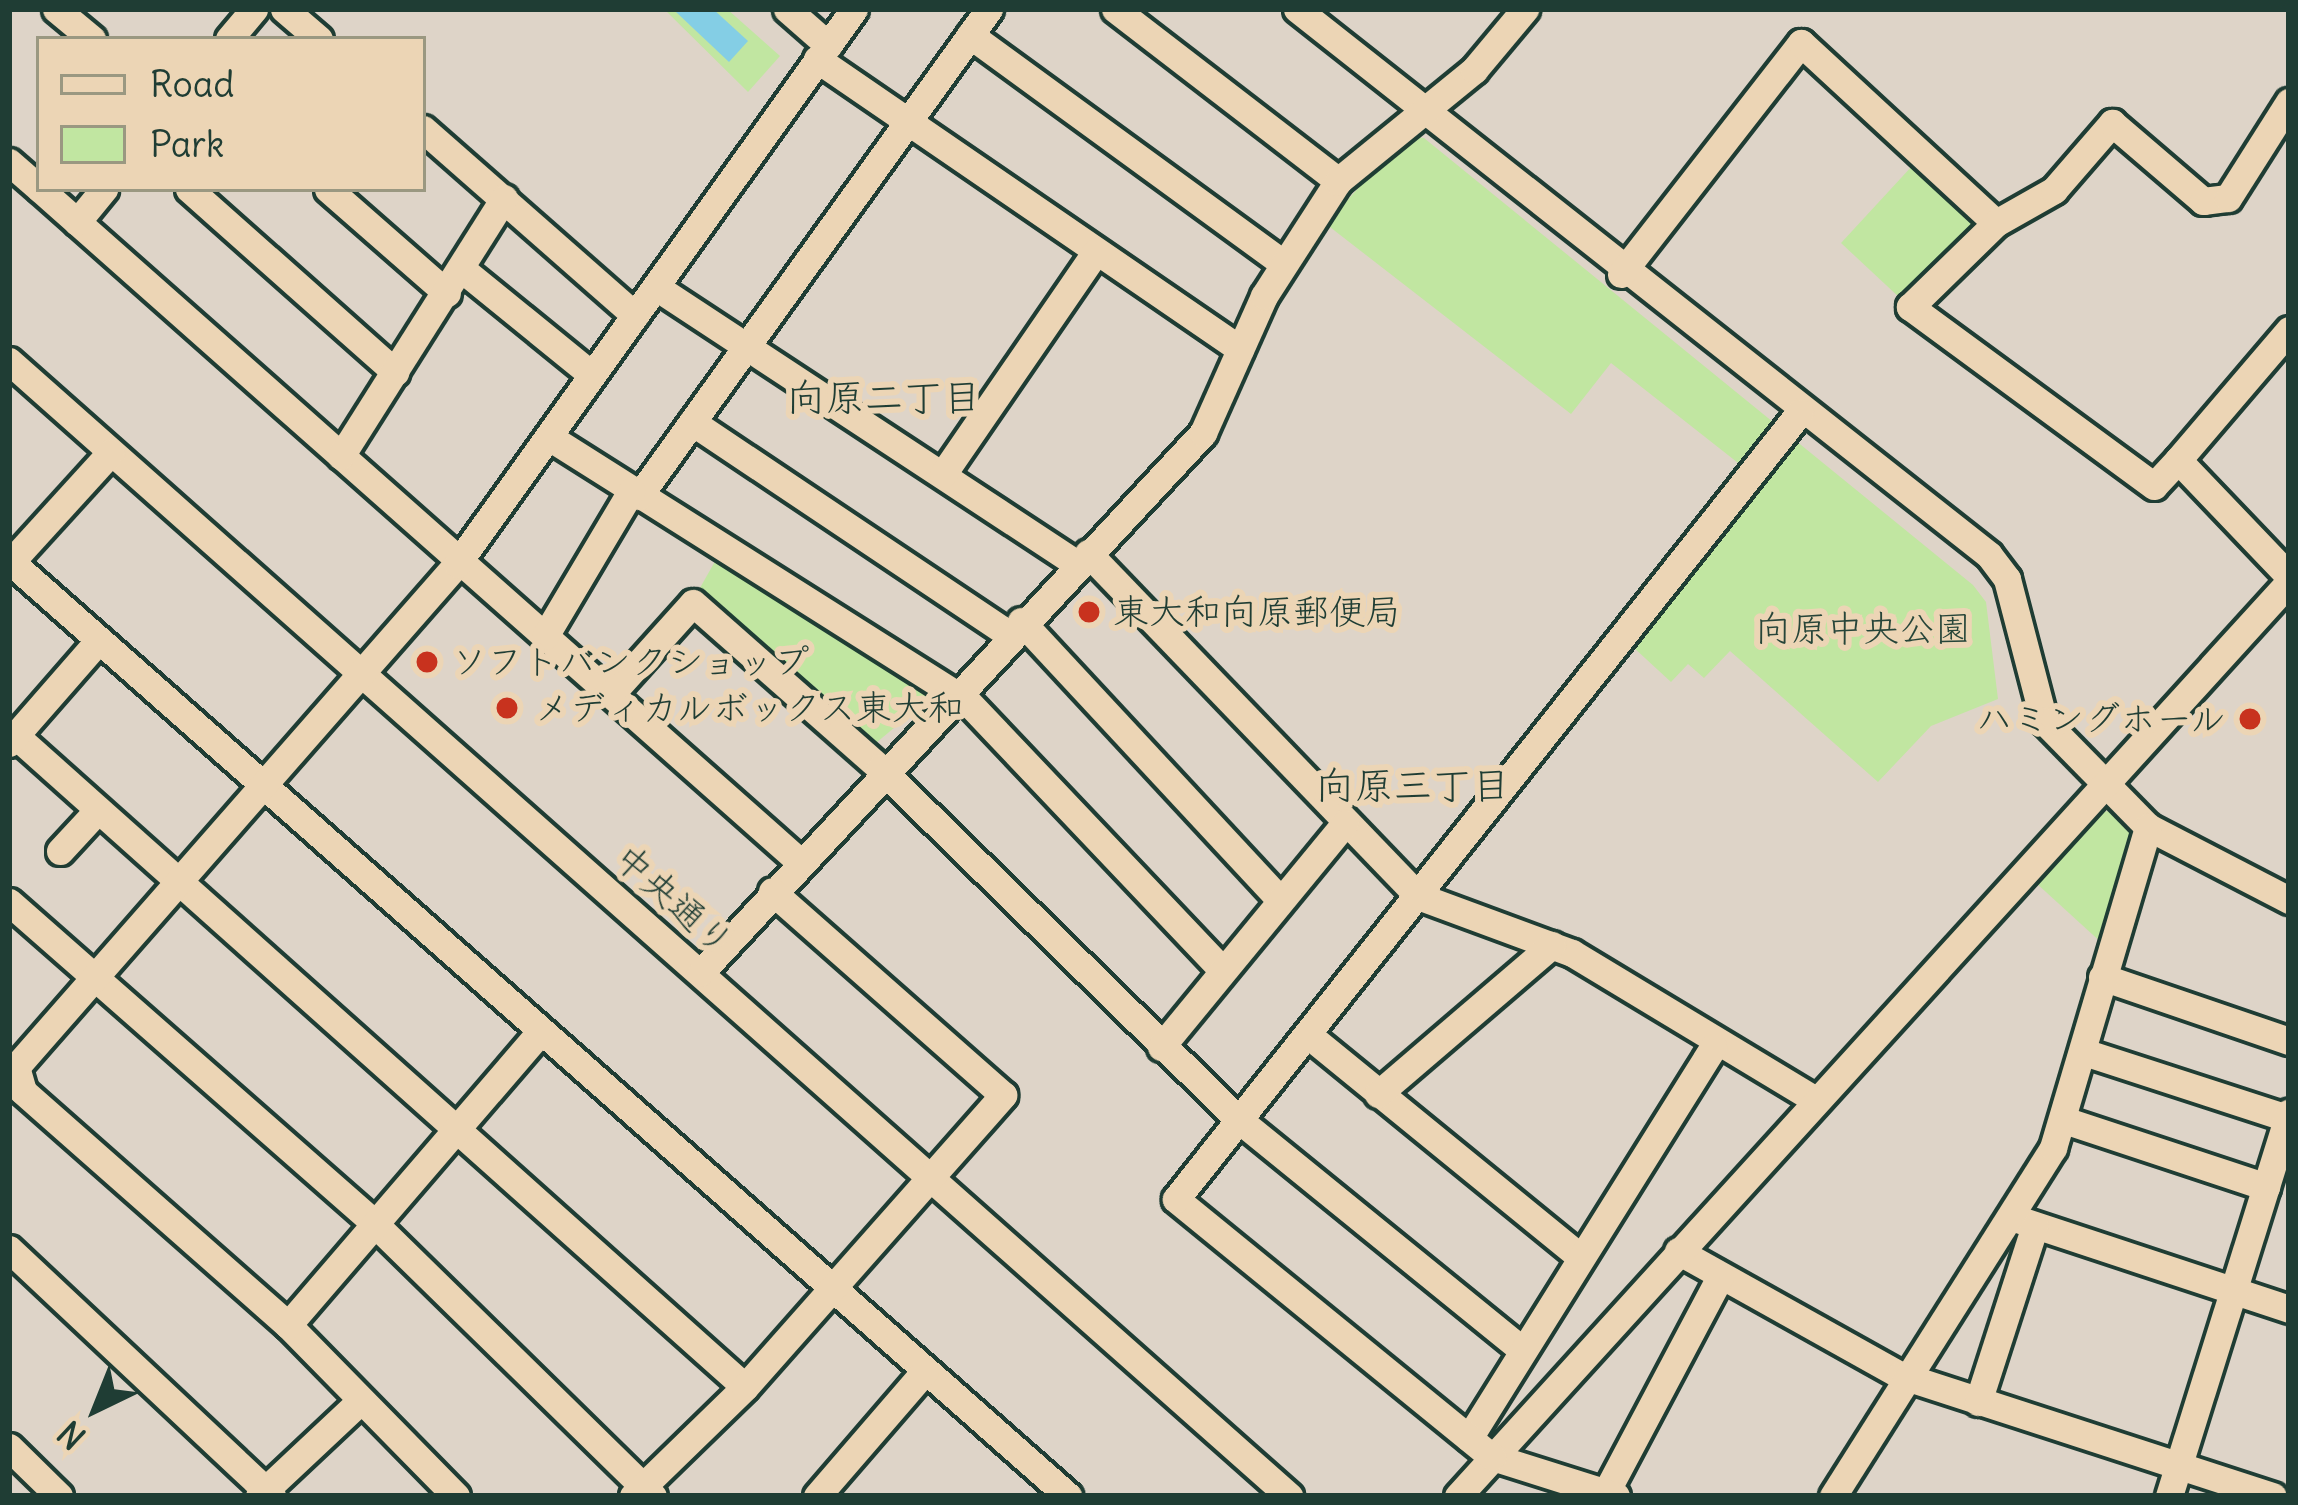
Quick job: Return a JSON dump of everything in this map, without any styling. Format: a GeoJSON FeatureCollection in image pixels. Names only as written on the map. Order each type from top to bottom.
{"type":"FeatureCollection","features":[{"type":"Feature","properties":{"kind":"street"},"geometry":{"type":"LineString","coordinates":[[56,9],[88,36]]}},
{"type":"Feature","properties":{"kind":"street"},"geometry":{"type":"LineString","coordinates":[[232,36],[254,9]]}},
{"type":"Feature","properties":{"kind":"street"},"geometry":{"type":"LineString","coordinates":[[284,9],[316,36]]}},
{"type":"Feature","properties":{"kind":"street"},"geometry":{"type":"LineString","coordinates":[[787,9],[822,52],[907,124],[1240,349]]}},
{"type":"Feature","properties":{"kind":"street"},"geometry":{"type":"LineString","coordinates":[[456,1496],[288,1325],[16,1079],[94,975],[457,564],[854,9]]}},
{"type":"Feature","properties":{"kind":"street"},"geometry":{"type":"LineString","coordinates":[[545,636],[635,493],[692,422],[989,9]]}},
{"type":"Feature","properties":{"kind":"street"},"geometry":{"type":"LineString","coordinates":[[1114,9],[1338,181]]}},
{"type":"Feature","properties":{"kind":"street"},"geometry":{"type":"LineString","coordinates":[[1297,9],[1622,274],[1989,556],[2007,578],[2034,703],[2148,826],[2289,900]]}},
{"type":"Feature","properties":{"kind":"street"},"geometry":{"type":"LineString","coordinates":[[701,972],[880,768],[1202,433],[1283,263],[1338,181],[1422,112],[1525,9]]}},
{"type":"Feature","properties":{"kind":"street"},"geometry":{"type":"LineString","coordinates":[[970,35],[1283,263]]}},
{"type":"Feature","properties":{"kind":"street"},"geometry":{"type":"LineString","coordinates":[[1622,274],[1801,43],[1996,223]]}},
{"type":"Feature","properties":{"kind":"street"},"geometry":{"type":"LineString","coordinates":[[2288,106],[2228,198],[2203,201],[2112,123],[2054,190],[1996,223],[1910,308],[2154,486],[2289,330]]}},
{"type":"Feature","properties":{"kind":"street"},"geometry":{"type":"LineString","coordinates":[[426,132],[635,315]]}},
{"type":"Feature","properties":{"kind":"street"},"geometry":{"type":"LineString","coordinates":[[9,161],[36,186]]}},
{"type":"Feature","properties":{"kind":"street"},"geometry":{"type":"LineString","coordinates":[[42,192],[457,564],[798,860]]}},
{"type":"Feature","properties":{"kind":"street"},"geometry":{"type":"LineString","coordinates":[[77,222],[102,192]]}},
{"type":"Feature","properties":{"kind":"street"},"geometry":{"type":"LineString","coordinates":[[192,192],[395,372]]}},
{"type":"Feature","properties":{"kind":"street"},"geometry":{"type":"LineString","coordinates":[[332,192],[592,375]]}},
{"type":"Feature","properties":{"kind":"street"},"geometry":{"type":"LineString","coordinates":[[341,456],[504,199]]}},
{"type":"Feature","properties":{"kind":"street"},"geometry":{"type":"LineString","coordinates":[[943,475],[1096,251]]}},
{"type":"Feature","properties":{"kind":"street"},"geometry":{"type":"LineString","coordinates":[[656,287],[943,475],[1083,559],[1418,896],[1552,945],[1713,1048],[1816,1100]]}},
{"type":"Feature","properties":{"kind":"street","name":"中央通り"},"geometry":{"type":"LineString","coordinates":[[9,361],[1289,1496]]}},
{"type":"Feature","properties":{"kind":"street"},"geometry":{"type":"LineString","coordinates":[[1720,1277],[1608,1495],[1492,1457],[1176,1198],[1800,412]]}},
{"type":"Feature","properties":{"kind":"street"},"geometry":{"type":"LineString","coordinates":[[692,422],[1015,627],[1280,899]]}},
{"type":"Feature","properties":{"kind":"street"},"geometry":{"type":"LineString","coordinates":[[549,436],[947,697],[967,701],[1221,969]]}},
{"type":"Feature","properties":{"kind":"street"},"geometry":{"type":"LineString","coordinates":[[111,452],[10,563],[1068,1496]]}},
{"type":"Feature","properties":{"kind":"street"},"geometry":{"type":"LineString","coordinates":[[1458,1496],[2289,579],[2178,460]]}},
{"type":"Feature","properties":{"kind":"street"},"geometry":{"type":"LineString","coordinates":[[611,694],[693,604],[880,768],[1238,1119],[1522,1350]]}},
{"type":"Feature","properties":{"kind":"street"},"geometry":{"type":"LineString","coordinates":[[99,640],[12,739],[458,1125],[745,1387]]}},
{"type":"Feature","properties":{"kind":"street"},"geometry":{"type":"LineString","coordinates":[[60,851],[98,810]]}},
{"type":"Feature","properties":{"kind":"street"},"geometry":{"type":"LineString","coordinates":[[1161,1048],[1221,969],[1345,824]]}},
{"type":"Feature","properties":{"kind":"street"},"geometry":{"type":"LineString","coordinates":[[1978,1402],[2023,1222],[2086,1053],[2102,977],[2148,826]]}},
{"type":"Feature","properties":{"kind":"street"},"geometry":{"type":"LineString","coordinates":[[10,904],[375,1225],[643,1493],[834,1290],[1003,1095],[772,891]]}},
{"type":"Feature","properties":{"kind":"street"},"geometry":{"type":"LineString","coordinates":[[1378,1094],[1552,945]]}},
{"type":"Feature","properties":{"kind":"street"},"geometry":{"type":"LineString","coordinates":[[2102,977],[2289,1041]]}},
{"type":"Feature","properties":{"kind":"street"},"geometry":{"type":"LineString","coordinates":[[288,1325],[541,1031]]}},
{"type":"Feature","properties":{"kind":"street"},"geometry":{"type":"LineString","coordinates":[[1307,1034],[1577,1253]]}},
{"type":"Feature","properties":{"kind":"street"},"geometry":{"type":"LineString","coordinates":[[1469,1438],[1577,1253],[1713,1048]]}},
{"type":"Feature","properties":{"kind":"street"},"geometry":{"type":"LineString","coordinates":[[2086,1053],[2288,1115],[2169,1496]]}},
{"type":"Feature","properties":{"kind":"street"},"geometry":{"type":"LineString","coordinates":[[2064,1120],[2266,1186]]}},
{"type":"Feature","properties":{"kind":"street"},"geometry":{"type":"LineString","coordinates":[[2023,1222],[2289,1309]]}},
{"type":"Feature","properties":{"kind":"street"},"geometry":{"type":"LineString","coordinates":[[1833,1496],[1900,1375],[2023,1222]]}},
{"type":"Feature","properties":{"kind":"street"},"geometry":{"type":"LineString","coordinates":[[9,1250],[265,1494],[360,1401]]}},
{"type":"Feature","properties":{"kind":"street"},"geometry":{"type":"LineString","coordinates":[[1678,1251],[1900,1375],[2273,1496]]}},
{"type":"Feature","properties":{"kind":"street"},"geometry":{"type":"LineString","coordinates":[[817,1496],[925,1371]]}},
{"type":"Feature","properties":{"kind":"street"},"geometry":{"type":"LineString","coordinates":[[9,1447],[59,1496]]}},
{"type":"Feature","properties":{"kind":"street"},"geometry":{"type":"LineString","coordinates":[[837,1475],[859,1496]]}},
{"type":"Feature","properties":{"kind":"green space"},"geometry":{"type":"Polygon","coordinates":[[[664,9],[727,9],[780,56],[748,92],[664,9]]]}},
{"type":"Feature","properties":{"kind":"green space","name":"向原中央公園"},"geometry":{"type":"Polygon","coordinates":[[[1405,136],[1424,138],[1973,585],[1986,602],[1998,699],[1931,726],[1878,782],[1730,651],[1704,678],[1688,664],[1671,682],[1633,647],[1761,481],[1611,363],[1571,414],[1326,224],[1405,136]]]}},
{"type":"Feature","properties":{"kind":"green space"},"geometry":{"type":"Polygon","coordinates":[[[1913,165],[1976,224],[1901,299],[1841,243],[1913,165]]]}},
{"type":"Feature","properties":{"kind":"green space"},"geometry":{"type":"Polygon","coordinates":[[[718,556],[925,694],[925,702],[870,748],[696,595],[718,556]]]}},
{"type":"Feature","properties":{"kind":"green space"},"geometry":{"type":"Polygon","coordinates":[[[2113,810],[2135,838],[2104,945],[2035,882],[2095,814],[2113,810]]]}},
{"type":"Feature","properties":{"kind":"water"},"geometry":{"type":"Polygon","coordinates":[[[713,9],[748,41],[729,62],[676,12],[713,9]]]}},
{"type":"Feature","properties":{"kind":"place","name":"東大和向原郵便局"},"geometry":{"type":"Point","coordinates":[1089,612]}},
{"type":"Feature","properties":{"kind":"place","name":"ソフトバンクショップ"},"geometry":{"type":"Point","coordinates":[427,662]}},
{"type":"Feature","properties":{"kind":"place","name":"メディカルボックス東大和"},"geometry":{"type":"Point","coordinates":[507,708]}},
{"type":"Feature","properties":{"kind":"place","name":"ハミングホール"},"geometry":{"type":"Point","coordinates":[2250,719]}},
{"type":"Feature","properties":{"kind":"district","name":"向原二丁目"},"geometry":{"type":"Point","coordinates":[884,398]}},
{"type":"Feature","properties":{"kind":"district","name":"向原三丁目"},"geometry":{"type":"Point","coordinates":[1413,786]}}]}
